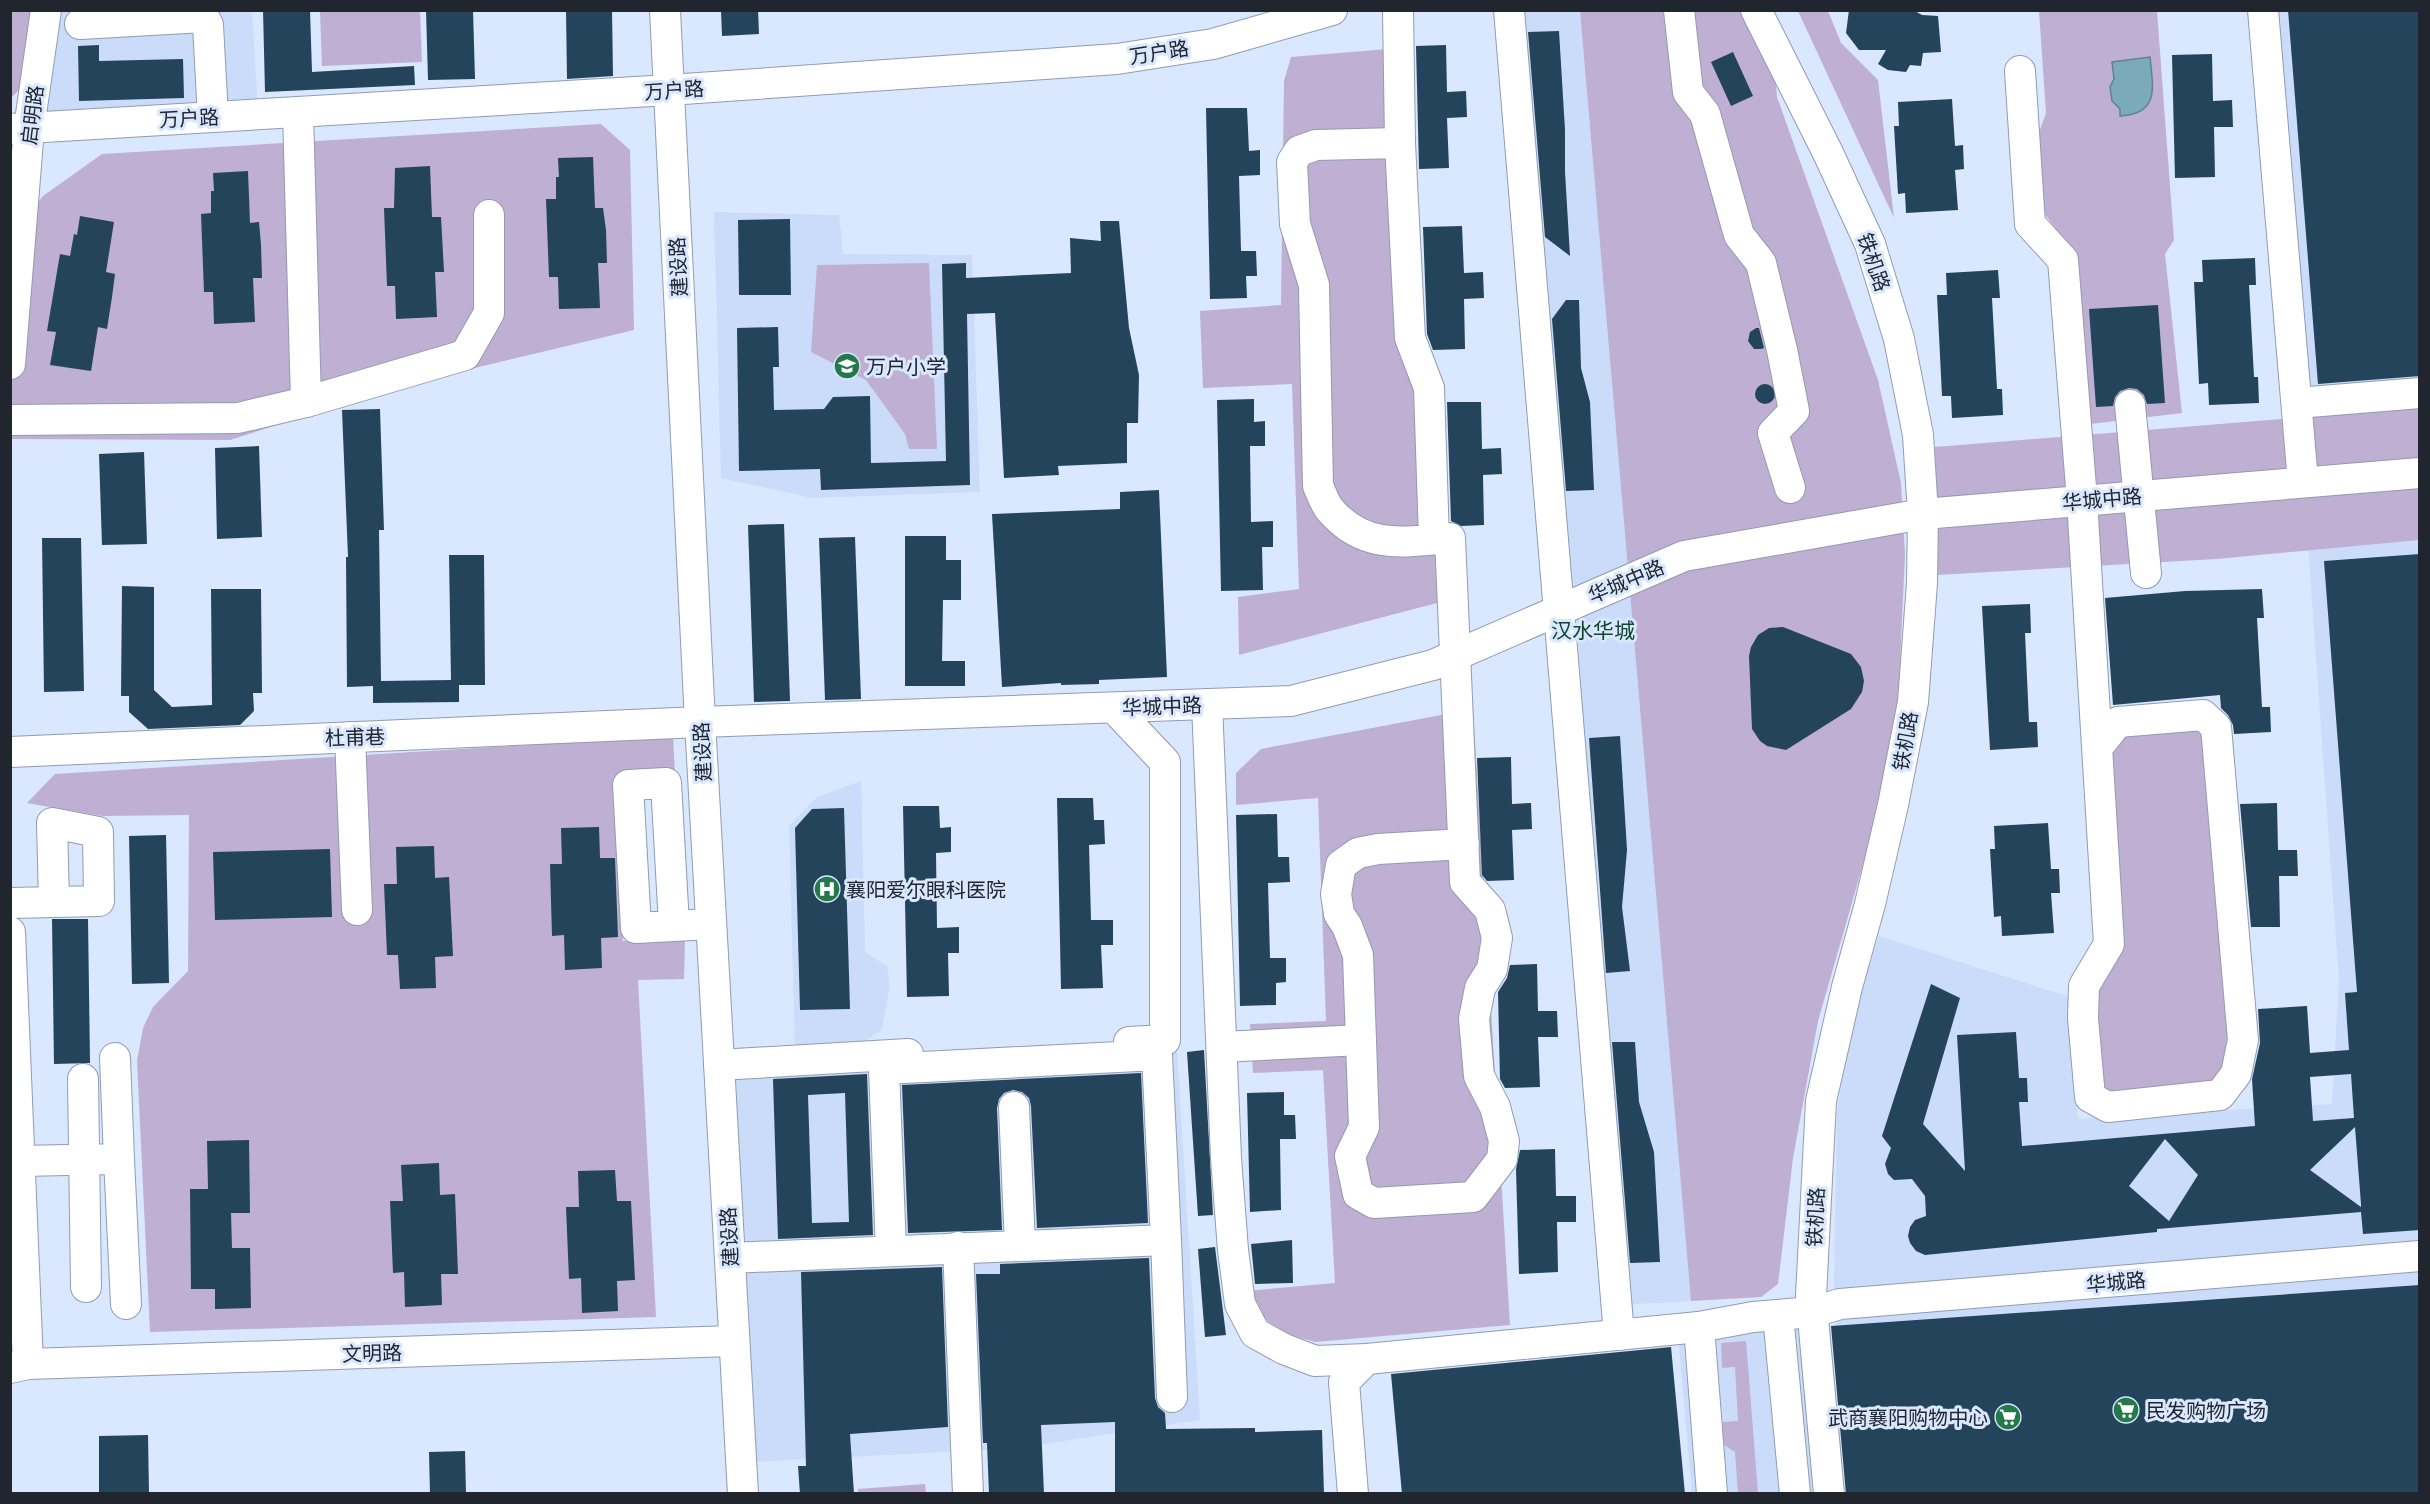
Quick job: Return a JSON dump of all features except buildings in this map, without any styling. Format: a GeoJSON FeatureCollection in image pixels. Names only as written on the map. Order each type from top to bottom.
{"type":"FeatureCollection","features":[{"type":"Feature","properties":{"kind":"street","name":"启明路"},"geometry":{"type":"LineString","coordinates":[[10,364],[20,129],[46,10]]}},
{"type":"Feature","properties":{"kind":"street","name":"建设路"},"geometry":{"type":"LineString","coordinates":[[665,10],[700,722],[743,1494]]}},
{"type":"Feature","properties":{"kind":"street","name":"万户路"},"geometry":{"type":"LineString","coordinates":[[20,129],[669,90],[1118,59],[1213,44],[1332,10]]}},
{"type":"Feature","properties":{"kind":"street"},"geometry":{"type":"LineString","coordinates":[[1398,10],[1400,143],[1410,338],[1429,388],[1434,539]]}},
{"type":"Feature","properties":{"kind":"street"},"geometry":{"type":"LineString","coordinates":[[1509,10],[1619,1335]]}},
{"type":"Feature","properties":{"kind":"street"},"geometry":{"type":"LineString","coordinates":[[1679,10],[1688,92],[1705,114],[1739,235],[1761,263],[1782,350],[1794,411],[1773,434],[1790,488]]}},
{"type":"Feature","properties":{"kind":"street","name":"铁机路"},"geometry":{"type":"LineString","coordinates":[[1756,10],[1828,153],[1870,244],[1899,339],[1918,435],[1923,514],[1922,583],[1912,702],[1893,805],[1821,1101],[1811,1296],[1828,1494]]}},
{"type":"Feature","properties":{"kind":"street"},"geometry":{"type":"LineString","coordinates":[[2263,10],[2303,482]]}},
{"type":"Feature","properties":{"kind":"street"},"geometry":{"type":"LineString","coordinates":[[80,24],[204,17],[208,25],[213,117]]}},
{"type":"Feature","properties":{"kind":"street"},"geometry":{"type":"LineString","coordinates":[[2020,71],[2030,224],[2063,260],[2082,501],[2109,944],[2084,986],[2083,1018],[2090,1097],[2108,1107],[2220,1095],[2236,1074],[2243,1040],[2216,727],[2203,715],[2118,722],[2098,747]]}},
{"type":"Feature","properties":{"kind":"street"},"geometry":{"type":"LineString","coordinates":[[298,112],[306,402]]}},
{"type":"Feature","properties":{"kind":"street"},"geometry":{"type":"LineString","coordinates":[[1400,143],[1316,145],[1299,151],[1292,162],[1295,224],[1314,285],[1318,486],[1330,510],[1350,528],[1369,539],[1405,542],[1450,538],[1457,655],[1464,844],[1465,882],[1490,910],[1497,938],[1492,969],[1480,988],[1474,1019],[1479,1076],[1495,1107],[1504,1141],[1502,1159],[1473,1197],[1374,1203],[1358,1194],[1350,1156],[1364,1127],[1358,955],[1347,926],[1339,914],[1336,894],[1341,865],[1358,853],[1378,849],[1464,844]]}},
{"type":"Feature","properties":{"kind":"street"},"geometry":{"type":"LineString","coordinates":[[10,420],[238,418],[306,402],[465,355],[489,313],[489,215]]}},
{"type":"Feature","properties":{"kind":"street"},"geometry":{"type":"LineString","coordinates":[[2297,403],[2420,393]]}},
{"type":"Feature","properties":{"kind":"street"},"geometry":{"type":"LineString","coordinates":[[2130,405],[2146,573]]}},
{"type":"Feature","properties":{"kind":"street","name":"华城中路"},"geometry":{"type":"LineString","coordinates":[[700,722],[1291,701],[1433,665],[1684,556],[1923,514],[2420,473]]}},
{"type":"Feature","properties":{"kind":"street","name":"华城路"},"geometry":{"type":"LineString","coordinates":[[1206,704],[1233,1250],[1240,1304],[1255,1333],[1284,1349],[1315,1361],[1367,1359],[1699,1327],[1813,1312],[1840,1304],[2192,1282],[2420,1257]]}},
{"type":"Feature","properties":{"kind":"street"},"geometry":{"type":"LineString","coordinates":[[719,1065],[1165,1040],[1165,762],[1114,708]]}},
{"type":"Feature","properties":{"kind":"street","name":"杜甫巷"},"geometry":{"type":"LineString","coordinates":[[10,752],[700,722]]}},
{"type":"Feature","properties":{"kind":"street"},"geometry":{"type":"LineString","coordinates":[[350,737],[357,910]]}},
{"type":"Feature","properties":{"kind":"street"},"geometry":{"type":"LineString","coordinates":[[10,903],[54,902]]}},
{"type":"Feature","properties":{"kind":"street"},"geometry":{"type":"LineString","coordinates":[[674,925],[711,924]]}},
{"type":"Feature","properties":{"kind":"street"},"geometry":{"type":"LineString","coordinates":[[10,932],[20,1161],[19,1366]]}},
{"type":"Feature","properties":{"kind":"street"},"geometry":{"type":"LineString","coordinates":[[1222,1047],[1361,1040]]}},
{"type":"Feature","properties":{"kind":"street"},"geometry":{"type":"LineString","coordinates":[[891,1251],[884,1070],[1157,1056],[1172,1397]]}},
{"type":"Feature","properties":{"kind":"street"},"geometry":{"type":"LineString","coordinates":[[115,1058],[126,1304]]}},
{"type":"Feature","properties":{"kind":"street"},"geometry":{"type":"LineString","coordinates":[[83,1079],[86,1160],[86,1287]]}},
{"type":"Feature","properties":{"kind":"street"},"geometry":{"type":"LineString","coordinates":[[1014,1107],[1020,1245]]}},
{"type":"Feature","properties":{"kind":"street"},"geometry":{"type":"LineString","coordinates":[[20,1161],[119,1159]]}},
{"type":"Feature","properties":{"kind":"street"},"geometry":{"type":"LineString","coordinates":[[730,1258],[1166,1240]]}},
{"type":"Feature","properties":{"kind":"street"},"geometry":{"type":"LineString","coordinates":[[958,1247],[968,1494]]}},
{"type":"Feature","properties":{"kind":"street"},"geometry":{"type":"LineString","coordinates":[[1778,1315],[1796,1494]]}},
{"type":"Feature","properties":{"kind":"street"},"geometry":{"type":"LineString","coordinates":[[1699,1327],[1712,1494]]}},
{"type":"Feature","properties":{"kind":"street","name":"文明路"},"geometry":{"type":"LineString","coordinates":[[19,1366],[734,1341]]}},
{"type":"Feature","properties":{"kind":"street"},"geometry":{"type":"LineString","coordinates":[[1353,1494],[1344,1382],[1367,1359]]}},
{"type":"Feature","properties":{"kind":"shaded area"},"geometry":{"type":"Polygon","coordinates":[[[11,11],[33,11],[25,84],[11,98],[11,11]]]}},
{"type":"Feature","properties":{"kind":"shaded area"},"geometry":{"type":"Polygon","coordinates":[[[46,11],[252,11],[258,114],[29,128],[46,11]]]}},
{"type":"Feature","properties":{"kind":"shaded area"},"geometry":{"type":"Polygon","coordinates":[[[320,11],[420,11],[422,62],[322,66],[320,11]]]}},
{"type":"Feature","properties":{"kind":"shaded area"},"geometry":{"type":"Polygon","coordinates":[[[1509,11],[1580,11],[1691,1301],[1617,1305],[1509,11]]]}},
{"type":"Feature","properties":{"kind":"shaded area"},"geometry":{"type":"Polygon","coordinates":[[[1580,11],[1769,11],[1777,97],[1878,380],[1901,483],[1905,555],[1898,704],[1876,819],[1818,1021],[1793,1158],[1778,1284],[1761,1297],[1691,1301],[1580,11]]]}},
{"type":"Feature","properties":{"kind":"shaded area"},"geometry":{"type":"Polygon","coordinates":[[[1798,11],[1828,11],[1841,43],[1878,80],[1894,218],[1798,11]]]}},
{"type":"Feature","properties":{"kind":"shaded area"},"geometry":{"type":"Polygon","coordinates":[[[2039,11],[2157,11],[2174,240],[2165,254],[2182,413],[2090,424],[2078,258],[2034,200],[2031,155],[2046,113],[2039,11]]]}},
{"type":"Feature","properties":{"kind":"shaded area"},"geometry":{"type":"Polygon","coordinates":[[[2270,11],[2419,11],[2419,1493],[1846,1494],[1834,1289],[1837,1112],[1853,1017],[1879,936],[2069,997],[2078,1119],[2332,1104],[2339,981],[2270,11]]]}},
{"type":"Feature","properties":{"kind":"shaded area"},"geometry":{"type":"Polygon","coordinates":[[[1388,49],[1417,334],[1437,375],[1437,603],[1239,655],[1238,597],[1299,589],[1292,384],[1203,388],[1200,311],[1281,305],[1284,81],[1291,57],[1388,49]]]}},
{"type":"Feature","properties":{"kind":"shaded area"},"geometry":{"type":"Polygon","coordinates":[[[2150,57],[2152,88],[2148,104],[2133,114],[2120,116],[2120,109],[2112,101],[2110,87],[2114,79],[2112,62],[2150,57]]]}},
{"type":"Feature","properties":{"kind":"shaded area"},"geometry":{"type":"Polygon","coordinates":[[[601,124],[630,150],[634,330],[462,371],[445,371],[230,440],[11,439],[11,362],[22,223],[43,196],[102,154],[601,124]]]}},
{"type":"Feature","properties":{"kind":"shaded area","name":"万户小学"},"geometry":{"type":"Polygon","coordinates":[[[714,212],[839,215],[843,254],[972,255],[980,492],[812,498],[721,478],[714,212]]]}},
{"type":"Feature","properties":{"kind":"shaded area"},"geometry":{"type":"Polygon","coordinates":[[[929,263],[937,449],[909,449],[905,434],[866,380],[811,352],[817,265],[929,263]]]}},
{"type":"Feature","properties":{"kind":"shaded area"},"geometry":{"type":"Polygon","coordinates":[[[2419,408],[2419,540],[2216,559],[1936,575],[1935,447],[2419,408]]]}},
{"type":"Feature","properties":{"kind":"shaded area"},"geometry":{"type":"Polygon","coordinates":[[[1473,709],[1510,1325],[1315,1342],[1290,1335],[1261,1317],[1246,1291],[1335,1283],[1323,1070],[1253,1073],[1250,1024],[1326,1021],[1318,798],[1236,805],[1236,773],[1261,749],[1473,709]]]}},
{"type":"Feature","properties":{"kind":"shaded area"},"geometry":{"type":"Polygon","coordinates":[[[2203,715],[2243,1040],[2220,1095],[2108,1107],[2083,1018],[2109,944],[2098,747],[2118,722],[2203,715]]]}},
{"type":"Feature","properties":{"kind":"shaded area"},"geometry":{"type":"Polygon","coordinates":[[[673,736],[675,773],[613,777],[623,941],[685,938],[684,979],[638,980],[656,1317],[150,1332],[137,1061],[143,1028],[153,1007],[188,971],[189,815],[102,816],[27,803],[55,774],[673,736]]]}},
{"type":"Feature","properties":{"kind":"shaded area","name":"襄阳爱尔眼科医院"},"geometry":{"type":"Polygon","coordinates":[[[861,781],[865,952],[887,966],[890,985],[882,1029],[864,1042],[795,1046],[789,826],[817,797],[861,781]]]}},
{"type":"Feature","properties":{"kind":"shaded area"},"geometry":{"type":"Polygon","coordinates":[[[1177,1050],[1200,1420],[1018,1448],[752,1462],[731,1073],[1177,1050]]]}},
{"type":"Feature","properties":{"kind":"shaded area"},"geometry":{"type":"Polygon","coordinates":[[[1808,1322],[1821,1493],[1692,1493],[1678,1335],[1808,1322]]]}},
{"type":"Feature","properties":{"kind":"shaded area"},"geometry":{"type":"Polygon","coordinates":[[[1746,1341],[1758,1493],[1738,1493],[1735,1452],[1723,1444],[1723,1422],[1738,1421],[1735,1367],[1722,1368],[1721,1343],[1746,1341]]]}},
{"type":"Feature","properties":{"kind":"shaded area"},"geometry":{"type":"Polygon","coordinates":[[[925,1484],[926,1493],[858,1493],[858,1489],[925,1484]]]}},
{"type":"Feature","properties":{"kind":"place","name":"万户小学"},"geometry":{"type":"Point","coordinates":[847,366]}},
{"type":"Feature","properties":{"kind":"place","name":"襄阳爱尔眼科医院"},"geometry":{"type":"Point","coordinates":[827,889]}},
{"type":"Feature","properties":{"kind":"place","name":"民发购物广场"},"geometry":{"type":"Point","coordinates":[2126,1410]}},
{"type":"Feature","properties":{"kind":"place","name":"武商襄阳购物中心"},"geometry":{"type":"Point","coordinates":[2008,1417]}},
{"type":"Feature","properties":{"kind":"district","name":"汉水华城"},"geometry":{"type":"Point","coordinates":[1593,630]}}]}
